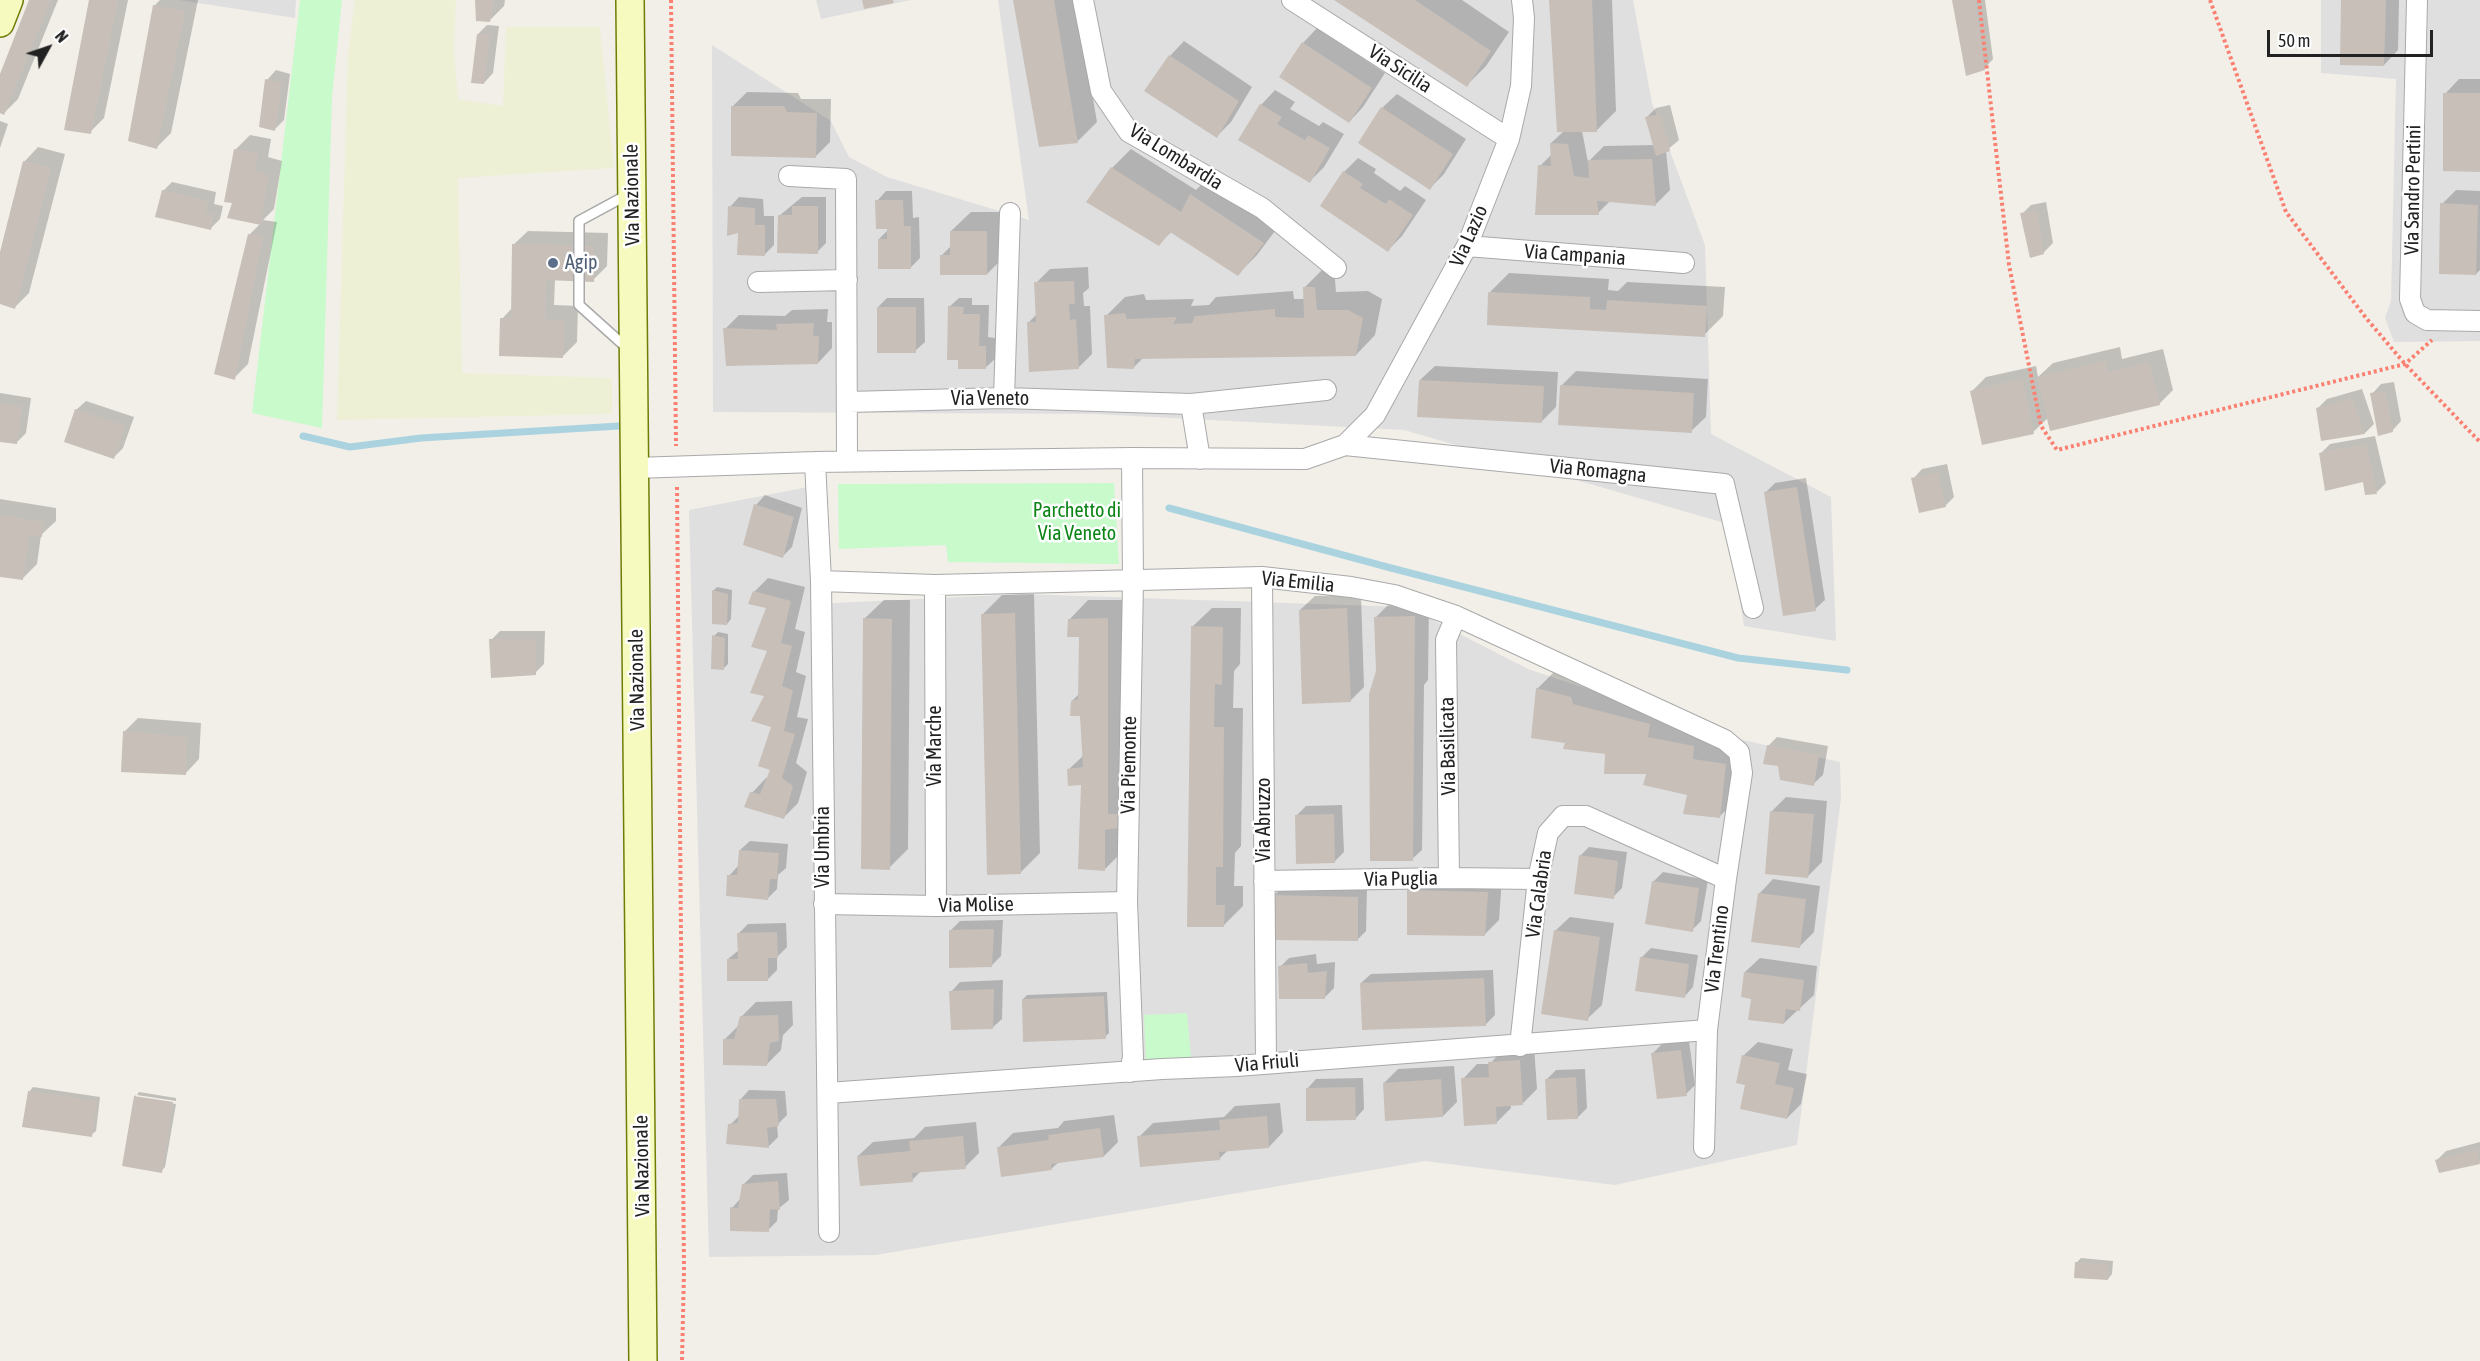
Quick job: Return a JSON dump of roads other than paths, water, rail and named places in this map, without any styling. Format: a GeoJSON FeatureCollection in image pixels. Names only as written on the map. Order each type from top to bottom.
{"type":"FeatureCollection","features":[{"type":"Feature","properties":{"kind":"main road"},"geometry":{"type":"LineString","coordinates":[[0,23],[9,0]]}},
{"type":"Feature","properties":{"kind":"main road","name":"Via Nazionale"},"geometry":{"type":"LineString","coordinates":[[630,0],[643,1361]]}},
{"type":"Feature","properties":{"kind":"street","name":"Via Lombardia"},"geometry":{"type":"LineString","coordinates":[[1083,0],[1101,91],[1129,132],[1262,208],[1336,268]]}},
{"type":"Feature","properties":{"kind":"street","name":"Via Sicilia"},"geometry":{"type":"LineString","coordinates":[[1292,0],[1509,139]]}},
{"type":"Feature","properties":{"kind":"street","name":"Via Lazio"},"geometry":{"type":"LineString","coordinates":[[1345,445],[1375,414],[1467,246],[1509,139],[1521,86],[1524,18],[1522,0]]}},
{"type":"Feature","properties":{"kind":"street","name":"Via Sandro Pertini"},"geometry":{"type":"LineString","coordinates":[[2417,0],[2410,299],[2415,313],[2427,320],[2480,321]]}},
{"type":"Feature","properties":{"kind":"street"},"geometry":{"type":"LineString","coordinates":[[789,176],[846,179],[847,461]]}},
{"type":"Feature","properties":{"kind":"street"},"geometry":{"type":"LineString","coordinates":[[1004,398],[1010,213]]}},
{"type":"Feature","properties":{"kind":"street","name":"Via Campania"},"geometry":{"type":"LineString","coordinates":[[1467,246],[1684,262]]}},
{"type":"Feature","properties":{"kind":"street"},"geometry":{"type":"LineString","coordinates":[[758,282],[847,280]]}},
{"type":"Feature","properties":{"kind":"street","name":"Via Veneto"},"geometry":{"type":"LineString","coordinates":[[848,402],[1004,398],[1191,404],[1326,390]]}},
{"type":"Feature","properties":{"kind":"street"},"geometry":{"type":"LineString","coordinates":[[1191,404],[1200,459]]}},
{"type":"Feature","properties":{"kind":"street"},"geometry":{"type":"LineString","coordinates":[[636,468],[847,461],[1305,459],[1345,445]]}},
{"type":"Feature","properties":{"kind":"street","name":"Via Romagna"},"geometry":{"type":"LineString","coordinates":[[1345,445],[1724,484],[1753,608]]}},
{"type":"Feature","properties":{"kind":"street","name":"Via Piemonte"},"geometry":{"type":"LineString","coordinates":[[1130,1072],[1133,1057],[1127,902],[1133,582],[1132,458]]}},
{"type":"Feature","properties":{"kind":"street","name":"Via Umbria"},"geometry":{"type":"LineString","coordinates":[[815,462],[821,581],[830,1233]]}},
{"type":"Feature","properties":{"kind":"street","name":"Via Emilia"},"geometry":{"type":"LineString","coordinates":[[821,581],[935,585],[1133,582],[1262,577],[1394,595],[1456,616],[1725,740],[1739,752]]}},
{"type":"Feature","properties":{"kind":"street","name":"Via Abruzzo"},"geometry":{"type":"LineString","coordinates":[[1262,577],[1266,1062]]}},
{"type":"Feature","properties":{"kind":"street","name":"Via Marche"},"geometry":{"type":"LineString","coordinates":[[935,585],[936,906]]}},
{"type":"Feature","properties":{"kind":"street","name":"Via Basilicata"},"geometry":{"type":"LineString","coordinates":[[1449,878],[1446,640],[1456,616]]}},
{"type":"Feature","properties":{"kind":"street","name":"Via Trentino"},"geometry":{"type":"LineString","coordinates":[[1704,1148],[1707,1030],[1742,773],[1739,752]]}},
{"type":"Feature","properties":{"kind":"street","name":"Via Calabria"},"geometry":{"type":"LineString","coordinates":[[1520,1046],[1538,879],[1548,833],[1563,816],[1586,816],[1726,879]]}},
{"type":"Feature","properties":{"kind":"street","name":"Via Puglia"},"geometry":{"type":"LineString","coordinates":[[1264,881],[1538,879]]}},
{"type":"Feature","properties":{"kind":"street","name":"Via Molise"},"geometry":{"type":"LineString","coordinates":[[824,904],[936,906],[1127,902]]}},
{"type":"Feature","properties":{"kind":"street","name":"Via Friuli"},"geometry":{"type":"LineString","coordinates":[[828,1093],[1520,1046],[1707,1030]]}},
{"type":"Feature","properties":{"kind":"lane"},"geometry":{"type":"LineString","coordinates":[[632,193],[579,221],[579,305],[634,355]]}},
{"type":"Feature","properties":{"kind":"waterway"},"geometry":{"type":"LineString","coordinates":[[303,436],[350,447],[421,438],[619,426]]}},
{"type":"Feature","properties":{"kind":"waterway"},"geometry":{"type":"LineString","coordinates":[[1169,508],[1738,658],[1847,670]]}},
{"type":"Feature","properties":{"kind":"place","name":"Agip"},"geometry":{"type":"Point","coordinates":[553,263]}},
{"type":"Feature","properties":{"kind":"park label","name":"Parchetto di Via Veneto"},"geometry":{"type":"Point","coordinates":[1077,522]}}]}
